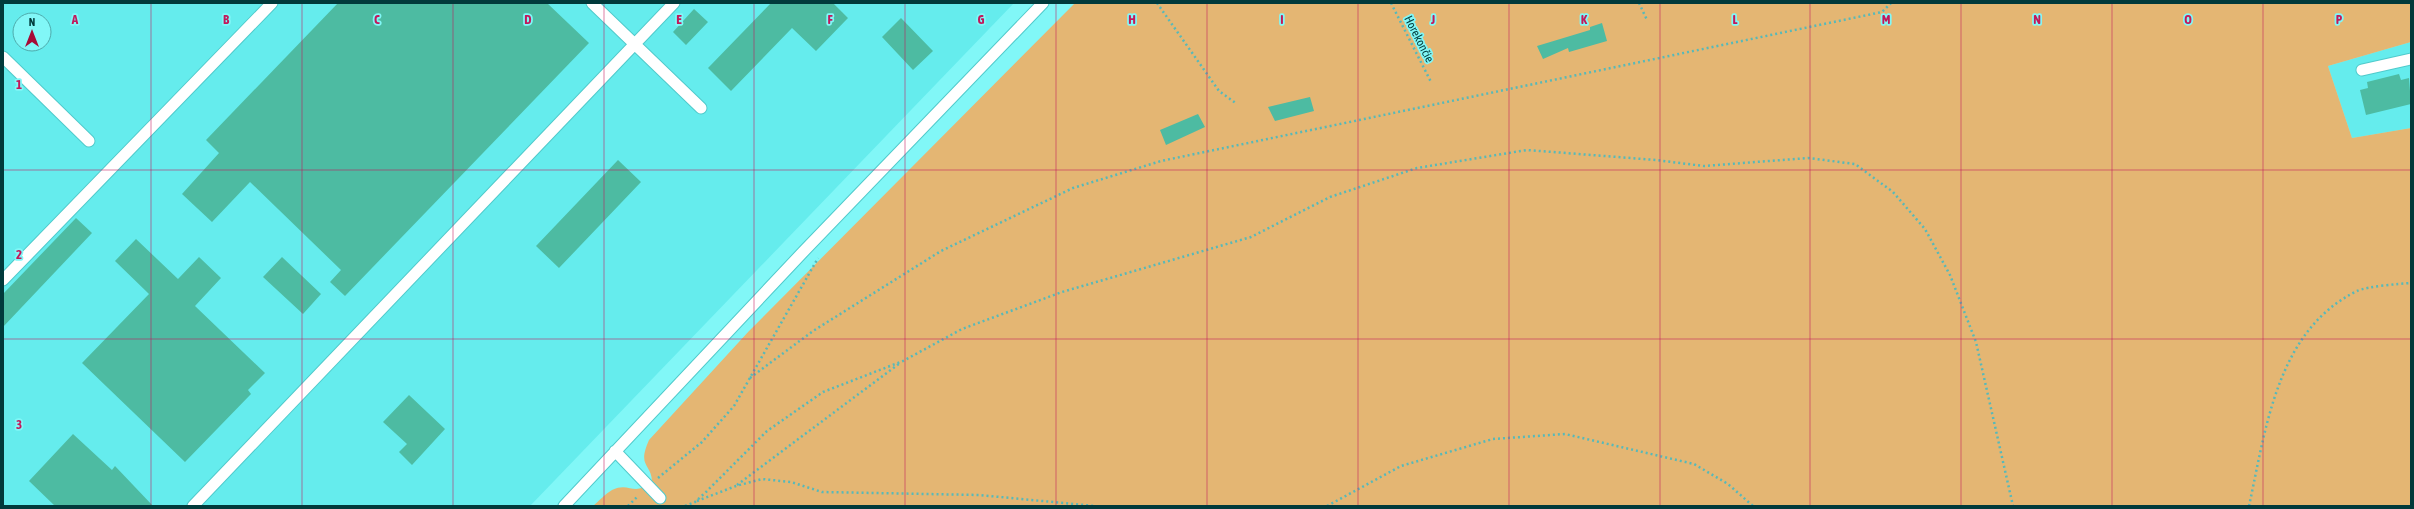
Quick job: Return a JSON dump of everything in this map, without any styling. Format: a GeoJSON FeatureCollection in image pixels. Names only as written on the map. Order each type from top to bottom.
{"type":"FeatureCollection","features":[{"type":"Feature","properties":{"kind":"lane"},"geometry":{"type":"LineString","coordinates":[[3,280],[272,3]]}},
{"type":"Feature","properties":{"kind":"lane"},"geometry":{"type":"LineString","coordinates":[[592,3],[702,108]]}},
{"type":"Feature","properties":{"kind":"lane"},"geometry":{"type":"LineString","coordinates":[[193,506],[674,3]]}},
{"type":"Feature","properties":{"kind":"lane"},"geometry":{"type":"LineString","coordinates":[[564,506],[803,252],[1043,3]]}},
{"type":"Feature","properties":{"kind":"lane"},"geometry":{"type":"LineString","coordinates":[[3,57],[89,141]]}},
{"type":"Feature","properties":{"kind":"lane"},"geometry":{"type":"LineString","coordinates":[[2362,70],[2411,59]]}},
{"type":"Feature","properties":{"kind":"lane"},"geometry":{"type":"LineString","coordinates":[[615,451],[660,498]]}},
{"type":"Feature","properties":{"kind":"path"},"geometry":{"type":"LineString","coordinates":[[1157,3],[1219,91],[1237,104]]}},
{"type":"Feature","properties":{"kind":"path","name":"Horekončie"},"geometry":{"type":"LineString","coordinates":[[1392,3],[1431,82]]}},
{"type":"Feature","properties":{"kind":"path"},"geometry":{"type":"LineString","coordinates":[[1639,3],[1647,20]]}},
{"type":"Feature","properties":{"kind":"path"},"geometry":{"type":"LineString","coordinates":[[750,378],[813,331],[941,250],[1074,188],[1161,161],[1882,12],[1891,3]]}},
{"type":"Feature","properties":{"kind":"path"},"geometry":{"type":"LineString","coordinates":[[695,502],[767,431],[823,392],[903,361],[969,327],[1062,292],[1251,237],[1330,197],[1417,168],[1527,150],[1656,160],[1704,166],[1808,158],[1855,164],[1893,192],[1925,229],[1950,275],[1976,342],[2013,506]]}},
{"type":"Feature","properties":{"kind":"path"},"geometry":{"type":"LineString","coordinates":[[656,480],[702,442],[720,424],[734,406],[819,257]]}},
{"type":"Feature","properties":{"kind":"path"},"geometry":{"type":"LineString","coordinates":[[2249,506],[2268,415],[2294,349],[2322,314],[2358,290],[2411,283]]}},
{"type":"Feature","properties":{"kind":"path"},"geometry":{"type":"LineString","coordinates":[[736,486],[903,361]]}},
{"type":"Feature","properties":{"kind":"path"},"geometry":{"type":"LineString","coordinates":[[1327,506],[1401,466],[1493,439],[1565,434],[1694,464],[1728,484],[1753,506]]}},
{"type":"Feature","properties":{"kind":"path"},"geometry":{"type":"LineString","coordinates":[[685,506],[736,486],[762,480],[791,482],[822,492],[979,495],[1095,506]]}},
{"type":"Feature","properties":{"kind":"path"},"geometry":{"type":"LineString","coordinates":[[628,506],[642,493]]}},
{"type":"Feature","properties":{"kind":"shaded area"},"geometry":{"type":"Polygon","coordinates":[[[3,3],[1014,3],[530,506],[3,506],[3,3]]]}},
{"type":"Feature","properties":{"kind":"shaded area"},"geometry":{"type":"Polygon","coordinates":[[[1075,3],[2411,3],[2411,42],[2328,66],[2352,138],[2411,128],[2411,506],[593,506],[612,490],[623,487],[636,489],[641,488],[652,481],[651,475],[644,460],[644,455],[649,440],[749,331],[1075,3]]]}},
{"type":"Feature","properties":{"kind":"shaded area"},"geometry":{"type":"Polygon","coordinates":[[[2411,42],[2411,128],[2352,138],[2328,66],[2411,42]]]}},
{"type":"Feature","properties":{"kind":"building"},"geometry":{"type":"Polygon","coordinates":[[[338,3],[547,3],[589,43],[345,296],[330,282],[341,270],[250,182],[212,222],[182,194],[219,153],[206,140],[338,3]]]}},
{"type":"Feature","properties":{"kind":"building"},"geometry":{"type":"Polygon","coordinates":[[[771,3],[833,3],[848,18],[816,51],[792,28],[731,91],[708,68],[771,3]]]}},
{"type":"Feature","properties":{"kind":"building"},"geometry":{"type":"Polygon","coordinates":[[[694,9],[708,22],[686,45],[673,32],[694,9]]]}},
{"type":"Feature","properties":{"kind":"building"},"geometry":{"type":"Polygon","coordinates":[[[901,18],[933,51],[913,70],[882,37],[901,18]]]}},
{"type":"Feature","properties":{"kind":"building"},"geometry":{"type":"Polygon","coordinates":[[[1602,23],[1607,41],[1569,52],[1568,48],[1543,59],[1537,46],[1590,30],[1590,27],[1602,23]]]}},
{"type":"Feature","properties":{"kind":"building"},"geometry":{"type":"Polygon","coordinates":[[[2399,74],[2401,80],[2409,78],[2411,104],[2366,115],[2360,90],[2368,88],[2367,82],[2399,74]]]}},
{"type":"Feature","properties":{"kind":"building"},"geometry":{"type":"Polygon","coordinates":[[[1310,97],[1314,111],[1275,121],[1268,107],[1310,97]]]}},
{"type":"Feature","properties":{"kind":"building"},"geometry":{"type":"Polygon","coordinates":[[[1198,114],[1205,127],[1166,145],[1160,130],[1198,114]]]}},
{"type":"Feature","properties":{"kind":"building"},"geometry":{"type":"Polygon","coordinates":[[[618,160],[641,182],[559,268],[536,246],[618,160]]]}},
{"type":"Feature","properties":{"kind":"building"},"geometry":{"type":"Polygon","coordinates":[[[76,218],[92,233],[3,327],[3,294],[76,218]]]}},
{"type":"Feature","properties":{"kind":"building"},"geometry":{"type":"Polygon","coordinates":[[[136,239],[178,279],[199,257],[221,278],[195,306],[265,373],[248,390],[251,394],[185,462],[82,363],[149,294],[115,261],[136,239]]]}},
{"type":"Feature","properties":{"kind":"building"},"geometry":{"type":"Polygon","coordinates":[[[282,257],[321,294],[303,314],[263,277],[282,257]]]}},
{"type":"Feature","properties":{"kind":"building"},"geometry":{"type":"Polygon","coordinates":[[[409,395],[445,429],[412,465],[399,452],[407,444],[383,422],[409,395]]]}},
{"type":"Feature","properties":{"kind":"building"},"geometry":{"type":"Polygon","coordinates":[[[73,434],[112,470],[115,466],[153,506],[55,506],[29,481],[73,434]]]}}]}
